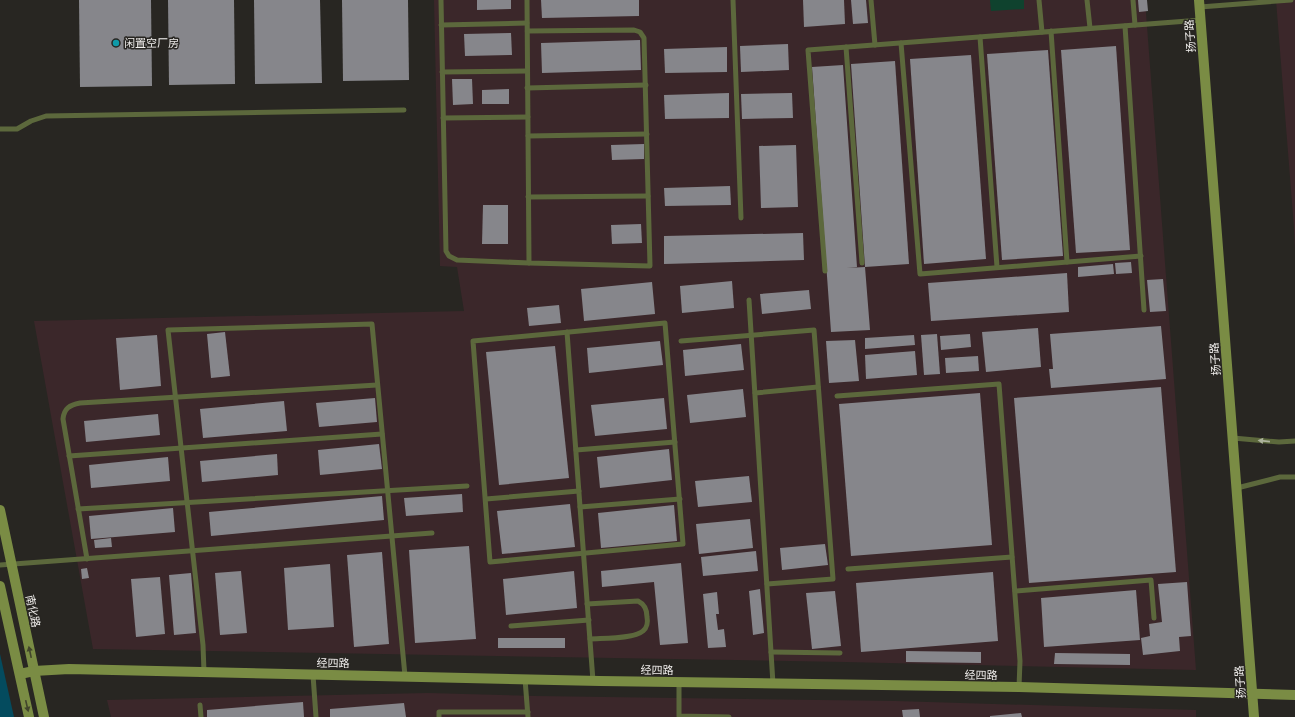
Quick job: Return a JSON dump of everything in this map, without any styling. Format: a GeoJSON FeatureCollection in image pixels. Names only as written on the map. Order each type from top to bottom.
{"type":"FeatureCollection","features":[{"type":"Feature","properties":{"kind":"street","name":"扬子路"},"geometry":{"type":"LineString","coordinates":[[1199,3],[1254,717]]}},
{"type":"Feature","properties":{"kind":"street","name":"南化路"},"geometry":{"type":"LineString","coordinates":[[0,510],[44,717]]}},
{"type":"Feature","properties":{"kind":"street"},"geometry":{"type":"LineString","coordinates":[[0,586],[29,717]]}},
{"type":"Feature","properties":{"kind":"street","name":"经四路"},"geometry":{"type":"LineString","coordinates":[[20,674],[34,671],[69,669],[593,681],[1020,687],[1295,695]]}},
{"type":"Feature","properties":{"kind":"lane"},"geometry":{"type":"LineString","coordinates":[[441,0],[446,251],[449,256],[457,260],[650,266],[644,38],[640,32],[634,30],[527,31]]}},
{"type":"Feature","properties":{"kind":"lane"},"geometry":{"type":"LineString","coordinates":[[526,0],[529,263]]}},
{"type":"Feature","properties":{"kind":"lane"},"geometry":{"type":"LineString","coordinates":[[733,0],[741,218]]}},
{"type":"Feature","properties":{"kind":"lane"},"geometry":{"type":"LineString","coordinates":[[871,0],[876,45]]}},
{"type":"Feature","properties":{"kind":"lane"},"geometry":{"type":"LineString","coordinates":[[1039,0],[1042,32]]}},
{"type":"Feature","properties":{"kind":"lane"},"geometry":{"type":"LineString","coordinates":[[1087,0],[1090,28]]}},
{"type":"Feature","properties":{"kind":"lane"},"geometry":{"type":"LineString","coordinates":[[1133,0],[1135,25]]}},
{"type":"Feature","properties":{"kind":"lane"},"geometry":{"type":"LineString","coordinates":[[1199,3],[1292,0]]}},
{"type":"Feature","properties":{"kind":"lane"},"geometry":{"type":"LineString","coordinates":[[825,271],[808,50],[1201,20]]}},
{"type":"Feature","properties":{"kind":"lane"},"geometry":{"type":"LineString","coordinates":[[441,25],[527,23]]}},
{"type":"Feature","properties":{"kind":"lane"},"geometry":{"type":"LineString","coordinates":[[1125,26],[1144,310]]}},
{"type":"Feature","properties":{"kind":"lane"},"geometry":{"type":"LineString","coordinates":[[1051,31],[1067,262]]}},
{"type":"Feature","properties":{"kind":"lane"},"geometry":{"type":"LineString","coordinates":[[980,37],[997,267]]}},
{"type":"Feature","properties":{"kind":"lane"},"geometry":{"type":"LineString","coordinates":[[902,43],[920,274],[1141,256]]}},
{"type":"Feature","properties":{"kind":"lane"},"geometry":{"type":"LineString","coordinates":[[846,47],[862,264]]}},
{"type":"Feature","properties":{"kind":"lane"},"geometry":{"type":"LineString","coordinates":[[442,72],[527,71]]}},
{"type":"Feature","properties":{"kind":"lane"},"geometry":{"type":"LineString","coordinates":[[528,88],[646,85]]}},
{"type":"Feature","properties":{"kind":"lane"},"geometry":{"type":"LineString","coordinates":[[0,129],[17,129],[30,121],[46,116],[404,110]]}},
{"type":"Feature","properties":{"kind":"lane"},"geometry":{"type":"LineString","coordinates":[[443,118],[528,117]]}},
{"type":"Feature","properties":{"kind":"lane"},"geometry":{"type":"LineString","coordinates":[[528,136],[646,134]]}},
{"type":"Feature","properties":{"kind":"lane"},"geometry":{"type":"LineString","coordinates":[[528,197],[648,196]]}},
{"type":"Feature","properties":{"kind":"lane"},"geometry":{"type":"LineString","coordinates":[[749,300],[773,684]]}},
{"type":"Feature","properties":{"kind":"lane"},"geometry":{"type":"LineString","coordinates":[[665,323],[675,442],[683,544],[490,562],[473,341],[665,323]]}},
{"type":"Feature","properties":{"kind":"lane"},"geometry":{"type":"LineString","coordinates":[[204,672],[204,645],[168,330],[372,324],[405,676]]}},
{"type":"Feature","properties":{"kind":"lane"},"geometry":{"type":"LineString","coordinates":[[681,341],[814,330],[833,579],[767,584]]}},
{"type":"Feature","properties":{"kind":"lane"},"geometry":{"type":"LineString","coordinates":[[567,332],[593,681]]}},
{"type":"Feature","properties":{"kind":"lane"},"geometry":{"type":"LineString","coordinates":[[87,559],[63,419],[67,408],[80,403],[377,384]]}},
{"type":"Feature","properties":{"kind":"lane"},"geometry":{"type":"LineString","coordinates":[[837,396],[998,384],[1015,591],[1020,661],[1020,687]]}},
{"type":"Feature","properties":{"kind":"lane"},"geometry":{"type":"LineString","coordinates":[[755,392],[818,387]]}},
{"type":"Feature","properties":{"kind":"lane"},"geometry":{"type":"LineString","coordinates":[[69,456],[382,434]]}},
{"type":"Feature","properties":{"kind":"lane"},"geometry":{"type":"LineString","coordinates":[[1233,438],[1279,442],[1295,441]]}},
{"type":"Feature","properties":{"kind":"lane"},"geometry":{"type":"LineString","coordinates":[[576,450],[675,442]]}},
{"type":"Feature","properties":{"kind":"lane"},"geometry":{"type":"LineString","coordinates":[[1237,488],[1280,477],[1295,477]]}},
{"type":"Feature","properties":{"kind":"lane"},"geometry":{"type":"LineString","coordinates":[[78,509],[467,486]]}},
{"type":"Feature","properties":{"kind":"lane"},"geometry":{"type":"LineString","coordinates":[[486,499],[579,491]]}},
{"type":"Feature","properties":{"kind":"lane"},"geometry":{"type":"LineString","coordinates":[[580,507],[680,499]]}},
{"type":"Feature","properties":{"kind":"lane"},"geometry":{"type":"LineString","coordinates":[[0,565],[432,533]]}},
{"type":"Feature","properties":{"kind":"lane"},"geometry":{"type":"LineString","coordinates":[[848,569],[1012,557]]}},
{"type":"Feature","properties":{"kind":"lane"},"geometry":{"type":"LineString","coordinates":[[1015,591],[1151,580],[1154,618]]}},
{"type":"Feature","properties":{"kind":"lane"},"geometry":{"type":"LineString","coordinates":[[587,604],[638,601],[642,604],[647,614],[646,627],[639,634],[590,639]]}},
{"type":"Feature","properties":{"kind":"lane"},"geometry":{"type":"LineString","coordinates":[[510,626],[589,620]]}},
{"type":"Feature","properties":{"kind":"lane"},"geometry":{"type":"LineString","coordinates":[[771,652],[840,653]]}},
{"type":"Feature","properties":{"kind":"lane"},"geometry":{"type":"LineString","coordinates":[[313,675],[316,717]]}},
{"type":"Feature","properties":{"kind":"lane"},"geometry":{"type":"LineString","coordinates":[[439,717],[439,712],[528,715],[525,679]]}},
{"type":"Feature","properties":{"kind":"lane"},"geometry":{"type":"LineString","coordinates":[[679,682],[679,716],[729,717]]}},
{"type":"Feature","properties":{"kind":"lane"},"geometry":{"type":"LineString","coordinates":[[200,705],[201,717]]}},
{"type":"Feature","properties":{"kind":"shaded area"},"geometry":{"type":"Polygon","coordinates":[[[434,0],[1145,0],[1196,670],[845,662],[93,649],[34,321],[464,311],[457,267],[440,266],[434,0]]]}},
{"type":"Feature","properties":{"kind":"shaded area"},"geometry":{"type":"Polygon","coordinates":[[[1276,0],[1295,0],[1295,249],[1294,228],[1276,0]]]}},
{"type":"Feature","properties":{"kind":"shaded area"},"geometry":{"type":"Polygon","coordinates":[[[428,693],[896,701],[1196,710],[1196,717],[111,717],[107,700],[428,693]]]}},
{"type":"Feature","properties":{"kind":"green space"},"geometry":{"type":"Polygon","coordinates":[[[990,0],[1024,0],[1024,9],[991,11],[990,0]]]}},
{"type":"Feature","properties":{"kind":"water"},"geometry":{"type":"Polygon","coordinates":[[[0,654],[14,717],[0,717],[0,654]]]}},
{"type":"Feature","properties":{"kind":"building","name":"闲置空厂房"},"geometry":{"type":"Polygon","coordinates":[[[79,0],[151,0],[152,86],[80,87],[79,0]]]}},
{"type":"Feature","properties":{"kind":"building","name":"闲置空厂房"},"geometry":{"type":"Polygon","coordinates":[[[168,0],[234,0],[235,84],[169,85],[168,0]]]}},
{"type":"Feature","properties":{"kind":"building"},"geometry":{"type":"Polygon","coordinates":[[[254,0],[320,0],[322,83],[255,84],[254,0]]]}},
{"type":"Feature","properties":{"kind":"building"},"geometry":{"type":"Polygon","coordinates":[[[342,0],[408,0],[409,80],[343,81],[342,0]]]}},
{"type":"Feature","properties":{"kind":"building"},"geometry":{"type":"Polygon","coordinates":[[[477,0],[511,0],[511,9],[477,10],[477,0]]]}},
{"type":"Feature","properties":{"kind":"building"},"geometry":{"type":"Polygon","coordinates":[[[541,0],[639,0],[639,16],[542,18],[541,0]]]}},
{"type":"Feature","properties":{"kind":"building"},"geometry":{"type":"Polygon","coordinates":[[[803,0],[844,0],[845,24],[804,27],[803,0]]]}},
{"type":"Feature","properties":{"kind":"building"},"geometry":{"type":"Polygon","coordinates":[[[851,0],[866,0],[868,23],[853,24],[851,0]]]}},
{"type":"Feature","properties":{"kind":"building"},"geometry":{"type":"Polygon","coordinates":[[[1138,0],[1147,0],[1148,11],[1139,12],[1138,0]]]}},
{"type":"Feature","properties":{"kind":"building"},"geometry":{"type":"Polygon","coordinates":[[[511,33],[512,55],[465,56],[464,34],[511,33]]]}},
{"type":"Feature","properties":{"kind":"building"},"geometry":{"type":"Polygon","coordinates":[[[640,40],[641,70],[542,73],[541,43],[640,40]]]}},
{"type":"Feature","properties":{"kind":"building"},"geometry":{"type":"Polygon","coordinates":[[[788,44],[789,70],[741,72],[740,46],[788,44]]]}},
{"type":"Feature","properties":{"kind":"building"},"geometry":{"type":"Polygon","coordinates":[[[1116,46],[1130,250],[1076,253],[1061,50],[1116,46]]]}},
{"type":"Feature","properties":{"kind":"building"},"geometry":{"type":"Polygon","coordinates":[[[727,47],[727,72],[665,73],[664,49],[727,47]]]}},
{"type":"Feature","properties":{"kind":"building"},"geometry":{"type":"Polygon","coordinates":[[[1048,50],[1063,256],[1002,260],[987,54],[1048,50]]]}},
{"type":"Feature","properties":{"kind":"building"},"geometry":{"type":"Polygon","coordinates":[[[971,55],[986,259],[924,264],[910,59],[971,55]]]}},
{"type":"Feature","properties":{"kind":"building"},"geometry":{"type":"Polygon","coordinates":[[[895,61],[909,264],[865,267],[851,64],[895,61]]]}},
{"type":"Feature","properties":{"kind":"building"},"geometry":{"type":"Polygon","coordinates":[[[843,65],[857,267],[847,268],[865,267],[870,330],[831,332],[812,67],[843,65]]]}},
{"type":"Feature","properties":{"kind":"building"},"geometry":{"type":"Polygon","coordinates":[[[452,79],[472,79],[473,104],[453,105],[452,79]]]}},
{"type":"Feature","properties":{"kind":"building"},"geometry":{"type":"Polygon","coordinates":[[[509,89],[509,104],[482,104],[482,90],[509,89]]]}},
{"type":"Feature","properties":{"kind":"building"},"geometry":{"type":"Polygon","coordinates":[[[729,93],[729,118],[665,119],[664,95],[729,93]]]}},
{"type":"Feature","properties":{"kind":"building"},"geometry":{"type":"Polygon","coordinates":[[[792,93],[793,118],[742,119],[741,94],[792,93]]]}},
{"type":"Feature","properties":{"kind":"building"},"geometry":{"type":"Polygon","coordinates":[[[644,144],[644,159],[612,160],[611,145],[644,144]]]}},
{"type":"Feature","properties":{"kind":"building"},"geometry":{"type":"Polygon","coordinates":[[[796,145],[798,207],[761,208],[759,146],[796,145]]]}},
{"type":"Feature","properties":{"kind":"building"},"geometry":{"type":"Polygon","coordinates":[[[730,186],[731,205],[665,206],[664,188],[730,186]]]}},
{"type":"Feature","properties":{"kind":"building"},"geometry":{"type":"Polygon","coordinates":[[[483,205],[508,205],[508,244],[482,244],[483,205]]]}},
{"type":"Feature","properties":{"kind":"building"},"geometry":{"type":"Polygon","coordinates":[[[641,224],[642,243],[612,244],[611,225],[641,224]]]}},
{"type":"Feature","properties":{"kind":"building"},"geometry":{"type":"Polygon","coordinates":[[[803,233],[804,260],[664,264],[664,236],[803,233]]]}},
{"type":"Feature","properties":{"kind":"building"},"geometry":{"type":"Polygon","coordinates":[[[1131,262],[1132,273],[1116,274],[1115,263],[1131,262]]]}},
{"type":"Feature","properties":{"kind":"building"},"geometry":{"type":"Polygon","coordinates":[[[1113,264],[1114,274],[1078,277],[1078,267],[1113,264]]]}},
{"type":"Feature","properties":{"kind":"building"},"geometry":{"type":"Polygon","coordinates":[[[1067,273],[1069,312],[931,321],[928,283],[1067,273]]]}},
{"type":"Feature","properties":{"kind":"building"},"geometry":{"type":"Polygon","coordinates":[[[1163,279],[1166,311],[1150,312],[1147,280],[1163,279]]]}},
{"type":"Feature","properties":{"kind":"building"},"geometry":{"type":"Polygon","coordinates":[[[732,281],[734,308],[682,313],[680,286],[732,281]]]}},
{"type":"Feature","properties":{"kind":"building"},"geometry":{"type":"Polygon","coordinates":[[[652,282],[655,314],[584,321],[581,289],[652,282]]]}},
{"type":"Feature","properties":{"kind":"building"},"geometry":{"type":"Polygon","coordinates":[[[809,290],[811,309],[762,314],[760,294],[809,290]]]}},
{"type":"Feature","properties":{"kind":"building"},"geometry":{"type":"Polygon","coordinates":[[[559,305],[561,323],[529,326],[527,308],[559,305]]]}},
{"type":"Feature","properties":{"kind":"building"},"geometry":{"type":"Polygon","coordinates":[[[1161,326],[1166,379],[1051,388],[1049,369],[1053,369],[1050,334],[1161,326]]]}},
{"type":"Feature","properties":{"kind":"building"},"geometry":{"type":"Polygon","coordinates":[[[1038,328],[1041,367],[986,372],[982,332],[1038,328]]]}},
{"type":"Feature","properties":{"kind":"building"},"geometry":{"type":"Polygon","coordinates":[[[225,332],[230,376],[211,378],[207,334],[225,332]]]}},
{"type":"Feature","properties":{"kind":"building"},"geometry":{"type":"Polygon","coordinates":[[[937,334],[940,374],[924,375],[921,335],[937,334]]]}},
{"type":"Feature","properties":{"kind":"building"},"geometry":{"type":"Polygon","coordinates":[[[970,334],[971,347],[941,350],[940,336],[970,334]]]}},
{"type":"Feature","properties":{"kind":"building"},"geometry":{"type":"Polygon","coordinates":[[[157,335],[161,386],[120,390],[116,338],[157,335]]]}},
{"type":"Feature","properties":{"kind":"building"},"geometry":{"type":"Polygon","coordinates":[[[914,335],[915,345],[865,349],[865,338],[914,335]]]}},
{"type":"Feature","properties":{"kind":"building"},"geometry":{"type":"Polygon","coordinates":[[[855,340],[859,381],[829,383],[826,341],[855,340]]]}},
{"type":"Feature","properties":{"kind":"building"},"geometry":{"type":"Polygon","coordinates":[[[660,341],[663,365],[589,373],[587,348],[660,341]]]}},
{"type":"Feature","properties":{"kind":"building"},"geometry":{"type":"Polygon","coordinates":[[[741,344],[744,370],[685,376],[683,350],[741,344]]]}},
{"type":"Feature","properties":{"kind":"building"},"geometry":{"type":"Polygon","coordinates":[[[555,346],[569,478],[499,485],[486,352],[555,346]]]}},
{"type":"Feature","properties":{"kind":"building"},"geometry":{"type":"Polygon","coordinates":[[[915,351],[917,375],[866,379],[865,355],[915,351]]]}},
{"type":"Feature","properties":{"kind":"building"},"geometry":{"type":"Polygon","coordinates":[[[978,356],[979,371],[946,373],[945,358],[978,356]]]}},
{"type":"Feature","properties":{"kind":"building"},"geometry":{"type":"Polygon","coordinates":[[[1161,387],[1176,572],[1029,583],[1014,398],[1161,387]]]}},
{"type":"Feature","properties":{"kind":"building"},"geometry":{"type":"Polygon","coordinates":[[[743,389],[746,417],[690,423],[687,395],[743,389]]]}},
{"type":"Feature","properties":{"kind":"building"},"geometry":{"type":"Polygon","coordinates":[[[980,393],[992,545],[851,556],[839,404],[980,393]]]}},
{"type":"Feature","properties":{"kind":"building"},"geometry":{"type":"Polygon","coordinates":[[[375,398],[377,422],[319,427],[316,403],[375,398]]]}},
{"type":"Feature","properties":{"kind":"building"},"geometry":{"type":"Polygon","coordinates":[[[664,398],[667,429],[595,436],[591,405],[664,398]]]}},
{"type":"Feature","properties":{"kind":"building"},"geometry":{"type":"Polygon","coordinates":[[[284,401],[287,431],[203,438],[200,409],[284,401]]]}},
{"type":"Feature","properties":{"kind":"building"},"geometry":{"type":"Polygon","coordinates":[[[158,414],[160,435],[86,442],[84,421],[158,414]]]}},
{"type":"Feature","properties":{"kind":"building"},"geometry":{"type":"Polygon","coordinates":[[[379,444],[382,469],[320,475],[318,450],[379,444]]]}},
{"type":"Feature","properties":{"kind":"building"},"geometry":{"type":"Polygon","coordinates":[[[669,449],[672,480],[600,488],[597,457],[669,449]]]}},
{"type":"Feature","properties":{"kind":"building"},"geometry":{"type":"Polygon","coordinates":[[[277,454],[278,475],[202,482],[200,461],[277,454]]]}},
{"type":"Feature","properties":{"kind":"building"},"geometry":{"type":"Polygon","coordinates":[[[168,457],[170,481],[91,488],[89,465],[168,457]]]}},
{"type":"Feature","properties":{"kind":"building"},"geometry":{"type":"Polygon","coordinates":[[[749,476],[752,502],[698,507],[695,481],[749,476]]]}},
{"type":"Feature","properties":{"kind":"building"},"geometry":{"type":"Polygon","coordinates":[[[462,494],[463,512],[406,516],[404,498],[462,494]]]}},
{"type":"Feature","properties":{"kind":"building"},"geometry":{"type":"Polygon","coordinates":[[[382,496],[384,520],[211,536],[209,512],[382,496]]]}},
{"type":"Feature","properties":{"kind":"building"},"geometry":{"type":"Polygon","coordinates":[[[570,504],[575,547],[502,554],[497,511],[570,504]]]}},
{"type":"Feature","properties":{"kind":"building"},"geometry":{"type":"Polygon","coordinates":[[[674,505],[677,541],[601,548],[598,513],[674,505]]]}},
{"type":"Feature","properties":{"kind":"building"},"geometry":{"type":"Polygon","coordinates":[[[173,508],[175,532],[91,539],[89,516],[173,508]]]}},
{"type":"Feature","properties":{"kind":"building"},"geometry":{"type":"Polygon","coordinates":[[[750,519],[753,548],[699,554],[696,524],[750,519]]]}},
{"type":"Feature","properties":{"kind":"building"},"geometry":{"type":"Polygon","coordinates":[[[111,538],[112,547],[95,548],[94,540],[111,538]]]}},
{"type":"Feature","properties":{"kind":"building"},"geometry":{"type":"Polygon","coordinates":[[[825,544],[828,565],[782,570],[780,548],[825,544]]]}},
{"type":"Feature","properties":{"kind":"building"},"geometry":{"type":"Polygon","coordinates":[[[469,546],[476,639],[415,643],[409,550],[469,546]]]}},
{"type":"Feature","properties":{"kind":"building"},"geometry":{"type":"Polygon","coordinates":[[[756,551],[758,571],[703,576],[701,557],[756,551]]]}},
{"type":"Feature","properties":{"kind":"building"},"geometry":{"type":"Polygon","coordinates":[[[382,552],[389,644],[354,647],[347,555],[382,552]]]}},
{"type":"Feature","properties":{"kind":"building"},"geometry":{"type":"Polygon","coordinates":[[[681,563],[688,643],[660,645],[654,582],[602,587],[601,571],[681,563]]]}},
{"type":"Feature","properties":{"kind":"building"},"geometry":{"type":"Polygon","coordinates":[[[330,564],[334,627],[288,630],[284,568],[330,564]]]}},
{"type":"Feature","properties":{"kind":"building"},"geometry":{"type":"Polygon","coordinates":[[[87,568],[89,578],[82,579],[81,569],[87,568]]]}},
{"type":"Feature","properties":{"kind":"building"},"geometry":{"type":"Polygon","coordinates":[[[241,571],[247,633],[220,635],[215,573],[241,571]]]}},
{"type":"Feature","properties":{"kind":"building"},"geometry":{"type":"Polygon","coordinates":[[[574,571],[577,608],[506,615],[503,579],[574,571]]]}},
{"type":"Feature","properties":{"kind":"building"},"geometry":{"type":"Polygon","coordinates":[[[993,572],[998,641],[861,652],[856,583],[993,572]]]}},
{"type":"Feature","properties":{"kind":"building"},"geometry":{"type":"Polygon","coordinates":[[[191,573],[196,633],[174,635],[169,575],[191,573]]]}},
{"type":"Feature","properties":{"kind":"building"},"geometry":{"type":"Polygon","coordinates":[[[160,577],[165,634],[136,637],[131,579],[160,577]]]}},
{"type":"Feature","properties":{"kind":"building"},"geometry":{"type":"Polygon","coordinates":[[[1187,582],[1191,636],[1179,637],[1180,651],[1143,655],[1141,638],[1150,636],[1149,624],[1162,622],[1158,584],[1187,582]]]}},
{"type":"Feature","properties":{"kind":"building"},"geometry":{"type":"Polygon","coordinates":[[[760,589],[764,633],[753,635],[749,591],[760,589]]]}},
{"type":"Feature","properties":{"kind":"building"},"geometry":{"type":"Polygon","coordinates":[[[1136,590],[1140,640],[1044,647],[1041,598],[1136,590]]]}},
{"type":"Feature","properties":{"kind":"building"},"geometry":{"type":"Polygon","coordinates":[[[835,591],[841,646],[812,649],[806,593],[835,591]]]}},
{"type":"Feature","properties":{"kind":"building"},"geometry":{"type":"Polygon","coordinates":[[[717,592],[719,614],[716,614],[718,630],[724,629],[726,647],[708,648],[703,594],[717,592]]]}},
{"type":"Feature","properties":{"kind":"building"},"geometry":{"type":"Polygon","coordinates":[[[498,638],[565,638],[565,648],[498,648],[498,638]]]}},
{"type":"Feature","properties":{"kind":"building"},"geometry":{"type":"Polygon","coordinates":[[[906,651],[981,652],[981,663],[906,662],[906,651]]]}},
{"type":"Feature","properties":{"kind":"building"},"geometry":{"type":"Polygon","coordinates":[[[1055,653],[1130,654],[1130,665],[1054,664],[1055,653]]]}},
{"type":"Feature","properties":{"kind":"building"},"geometry":{"type":"Polygon","coordinates":[[[303,702],[304,717],[207,717],[207,710],[303,702]]]}},
{"type":"Feature","properties":{"kind":"building"},"geometry":{"type":"Polygon","coordinates":[[[404,703],[406,717],[330,717],[330,709],[404,703]]]}},
{"type":"Feature","properties":{"kind":"building"},"geometry":{"type":"Polygon","coordinates":[[[919,709],[920,717],[903,717],[902,710],[919,709]]]}},
{"type":"Feature","properties":{"kind":"building"},"geometry":{"type":"Polygon","coordinates":[[[1021,713],[1022,717],[990,717],[990,716],[1021,713]]]}},
{"type":"Feature","properties":{"kind":"place","name":"闲置空厂房"},"geometry":{"type":"Point","coordinates":[116,43]}}]}
